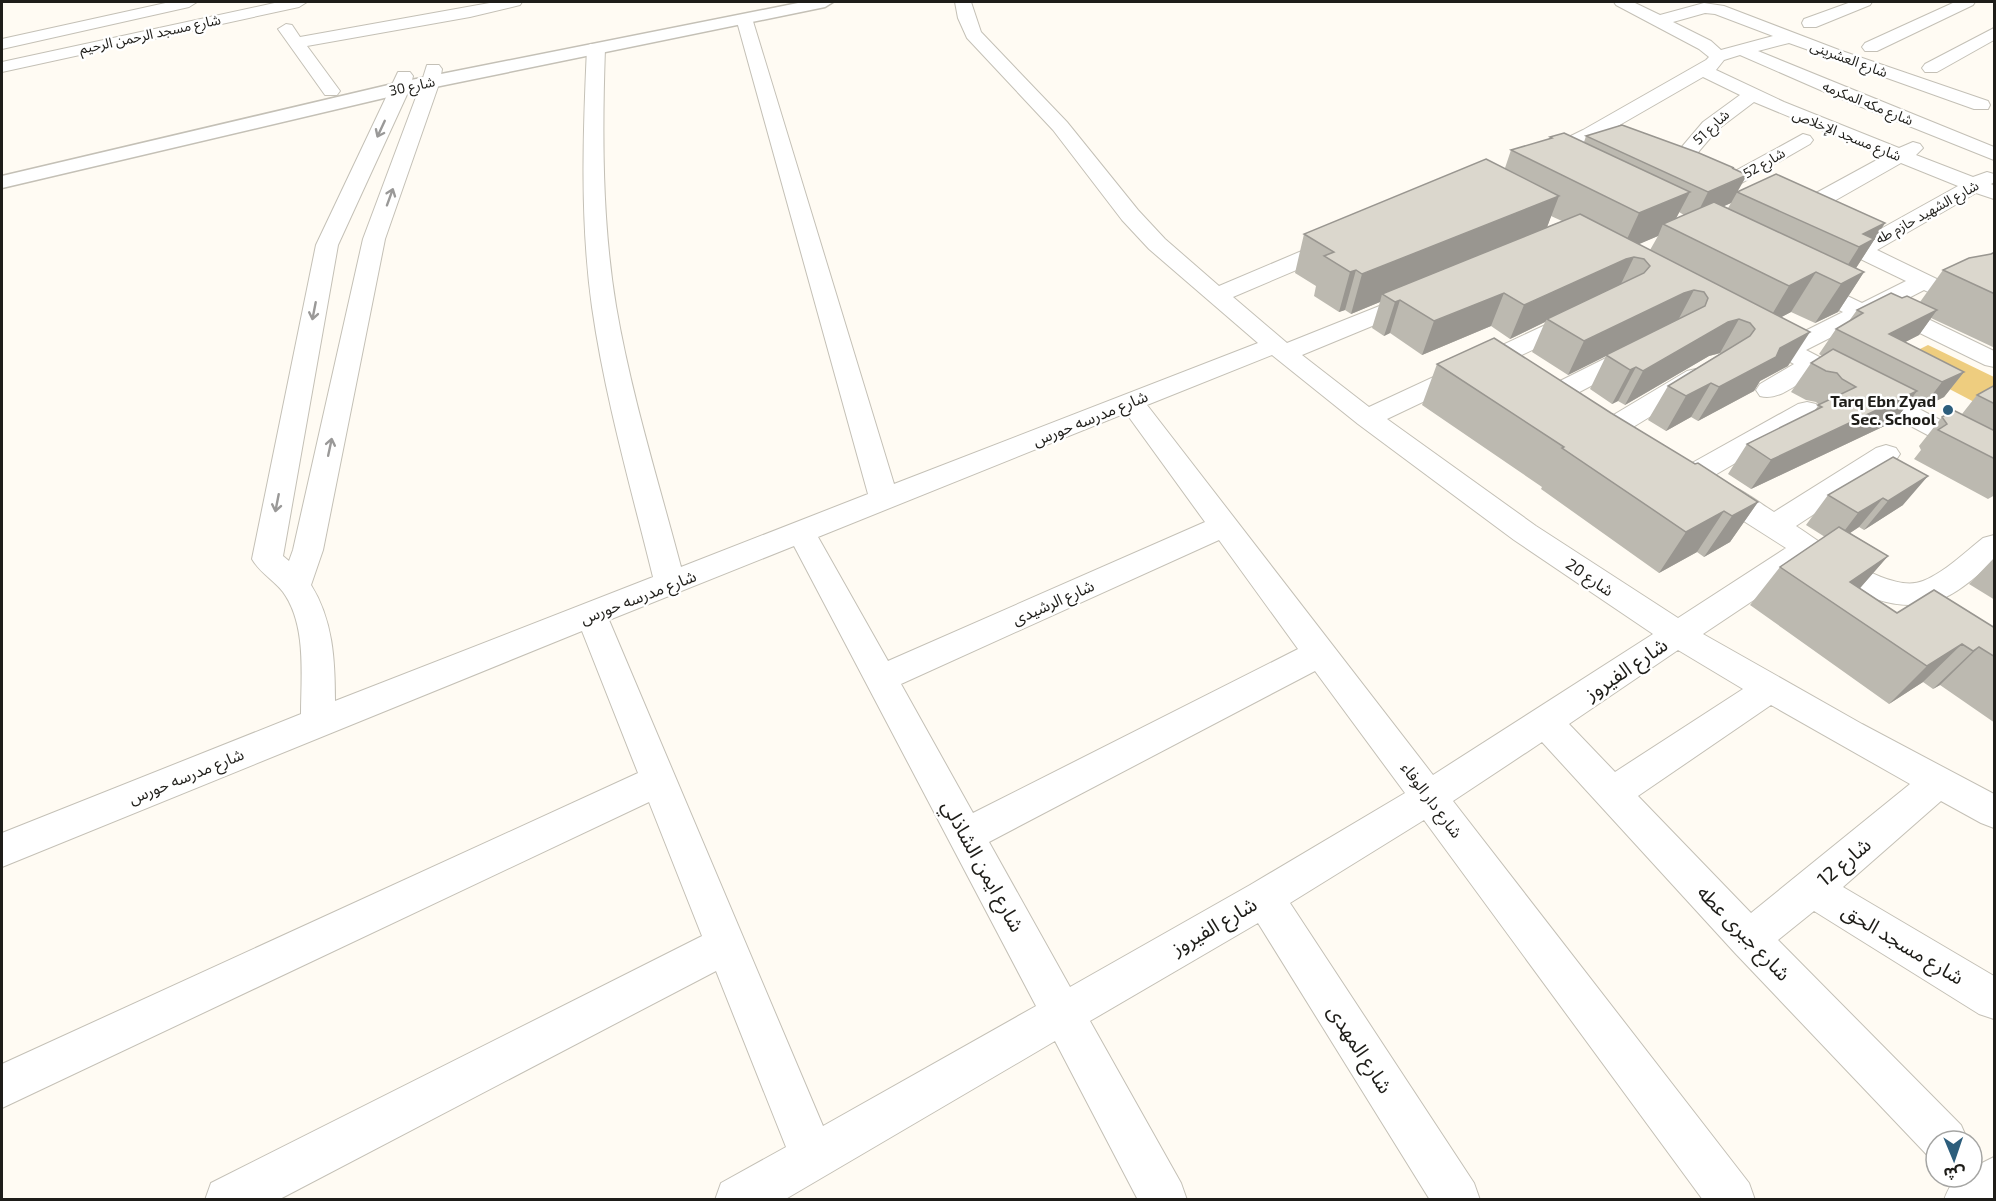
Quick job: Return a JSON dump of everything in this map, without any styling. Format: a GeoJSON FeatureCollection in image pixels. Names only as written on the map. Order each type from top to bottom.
{"type":"FeatureCollection","features":[{"type":"Feature","properties":{"kind":"street"},"geometry":{"type":"LineString","coordinates":[[2,44],[189,2]]}},
{"type":"Feature","properties":{"kind":"street"},"geometry":{"type":"LineString","coordinates":[[452,2],[470,12]]}},
{"type":"Feature","properties":{"kind":"street"},"geometry":{"type":"LineString","coordinates":[[296,43],[514,2]]}},
{"type":"Feature","properties":{"kind":"street","name":"شارع 30"},"geometry":{"type":"LineString","coordinates":[[2,182],[432,75],[753,6],[818,2]]}},
{"type":"Feature","properties":{"kind":"street","name":"شارع 20"},"geometry":{"type":"LineString","coordinates":[[963,2],[966,18],[974,34],[1060,126],[1130,215],[1157,244],[1279,349],[1367,418],[1525,533],[1677,634],[1769,689],[1995,812]]}},
{"type":"Feature","properties":{"kind":"street","name":"شارع مسجد الإخلاص"},"geometry":{"type":"LineString","coordinates":[[1622,2],[1705,45],[1710,63],[1752,95],[1995,193]]}},
{"type":"Feature","properties":{"kind":"street"},"geometry":{"type":"LineString","coordinates":[[1810,23],[1864,2]]}},
{"type":"Feature","properties":{"kind":"street"},"geometry":{"type":"LineString","coordinates":[[1935,2],[1966,7]]}},
{"type":"Feature","properties":{"kind":"street","name":"شارع مسجد الرحمن الرحيم"},"geometry":{"type":"LineString","coordinates":[[2,67],[287,3]]}},
{"type":"Feature","properties":{"kind":"street"},"geometry":{"type":"LineString","coordinates":[[753,6],[884,499]]}},
{"type":"Feature","properties":{"kind":"street","name":"شارع 30"},"geometry":{"type":"LineString","coordinates":[[432,75],[596,48],[753,6]]}},
{"type":"Feature","properties":{"kind":"street"},"geometry":{"type":"LineString","coordinates":[[1659,21],[1704,8],[1731,7]]}},
{"type":"Feature","properties":{"kind":"street","name":"شارع العشرينى"},"geometry":{"type":"LineString","coordinates":[[1731,7],[1790,38],[1988,100]]}},
{"type":"Feature","properties":{"kind":"street"},"geometry":{"type":"LineString","coordinates":[[1871,47],[1966,7]]}},
{"type":"Feature","properties":{"kind":"street"},"geometry":{"type":"LineString","coordinates":[[285,28],[331,91]]}},
{"type":"Feature","properties":{"kind":"street"},"geometry":{"type":"LineString","coordinates":[[1931,68],[1995,33]]}},
{"type":"Feature","properties":{"kind":"street"},"geometry":{"type":"LineString","coordinates":[[1565,167],[1534,161],[1590,134],[1710,63],[1742,50],[1790,38]]}},
{"type":"Feature","properties":{"kind":"street"},"geometry":{"type":"LineString","coordinates":[[596,48],[592,126],[595,223],[610,343],[670,584]]}},
{"type":"Feature","properties":{"kind":"street","name":"شارع مكه المكرمه"},"geometry":{"type":"LineString","coordinates":[[1742,50],[1954,124],[1995,154]]}},
{"type":"Feature","properties":{"kind":"street"},"geometry":{"type":"LineString","coordinates":[[295,585],[308,550],[374,239],[432,75]]}},
{"type":"Feature","properties":{"kind":"street"},"geometry":{"type":"LineString","coordinates":[[318,722],[312,621],[295,585],[267,559],[327,245],[402,82]]}},
{"type":"Feature","properties":{"kind":"street","name":"شارع 30"},"geometry":{"type":"LineString","coordinates":[[2,169],[331,91],[402,82]]}},
{"type":"Feature","properties":{"kind":"street","name":"شارع 51"},"geometry":{"type":"LineString","coordinates":[[1700,176],[1710,126],[1752,95]]}},
{"type":"Feature","properties":{"kind":"street"},"geometry":{"type":"LineString","coordinates":[[1791,216],[1900,156],[1954,124],[1988,100]]}},
{"type":"Feature","properties":{"kind":"street"},"geometry":{"type":"LineString","coordinates":[[1590,134],[1611,142]]}},
{"type":"Feature","properties":{"kind":"street","name":"شارع 52"},"geometry":{"type":"LineString","coordinates":[[1700,176],[1803,140]]}},
{"type":"Feature","properties":{"kind":"street"},"geometry":{"type":"LineString","coordinates":[[1654,158],[1791,216],[1936,288],[1947,290],[1990,269]]}},
{"type":"Feature","properties":{"kind":"street","name":"شارع الشهيد حازم طه"},"geometry":{"type":"LineString","coordinates":[[1860,250],[1995,174]]}},
{"type":"Feature","properties":{"kind":"street"},"geometry":{"type":"LineString","coordinates":[[1216,295],[1357,236]]}},
{"type":"Feature","properties":{"kind":"street"},"geometry":{"type":"LineString","coordinates":[[327,245],[374,239]]}},
{"type":"Feature","properties":{"kind":"street"},"geometry":{"type":"LineString","coordinates":[[1788,276],[1995,360]]}},
{"type":"Feature","properties":{"kind":"street"},"geometry":{"type":"LineString","coordinates":[[1786,350],[1923,282]]}},
{"type":"Feature","properties":{"kind":"street","name":"شارع مدرسه حورس"},"geometry":{"type":"LineString","coordinates":[[2,850],[318,722],[802,534],[884,499],[1131,402],[1432,293]]}},
{"type":"Feature","properties":{"kind":"street"},"geometry":{"type":"LineString","coordinates":[[1367,418],[1598,309]]}},
{"type":"Feature","properties":{"kind":"street"},"geometry":{"type":"LineString","coordinates":[[1735,323],[1995,459]]}},
{"type":"Feature","properties":{"kind":"street"},"geometry":{"type":"LineString","coordinates":[[1543,382],[1654,343]]}},
{"type":"Feature","properties":{"kind":"street"},"geometry":{"type":"LineString","coordinates":[[1501,355],[1644,445]]}},
{"type":"Feature","properties":{"kind":"street"},"geometry":{"type":"LineString","coordinates":[[1599,417],[1719,363]]}},
{"type":"Feature","properties":{"kind":"street"},"geometry":{"type":"LineString","coordinates":[[1769,390],[1813,364]]}},
{"type":"Feature","properties":{"kind":"street","name":"شارع دار الوفاء"},"geometry":{"type":"LineString","coordinates":[[1131,402],[1732,1200]]}},
{"type":"Feature","properties":{"kind":"street"},"geometry":{"type":"LineString","coordinates":[[1807,410],[1683,469],[1861,581],[1880,590],[1900,595],[1918,596],[1932,591],[1995,546]]}},
{"type":"Feature","properties":{"kind":"street"},"geometry":{"type":"LineString","coordinates":[[1774,526],[1886,454]]}},
{"type":"Feature","properties":{"kind":"street","name":"شارع الرشيدى"},"geometry":{"type":"LineString","coordinates":[[881,678],[1225,525]]}},
{"type":"Feature","properties":{"kind":"street","name":"شارع ايمن الشاذلي"},"geometry":{"type":"LineString","coordinates":[[802,534],[1164,1200]]}},
{"type":"Feature","properties":{"kind":"street","name":"شارع الفيروز"},"geometry":{"type":"LineString","coordinates":[[738,1200],[1264,898],[1430,797],[1546,723],[1809,548]]}},
{"type":"Feature","properties":{"kind":"street"},"geometry":{"type":"LineString","coordinates":[[1932,591],[1959,607]]}},
{"type":"Feature","properties":{"kind":"street"},"geometry":{"type":"LineString","coordinates":[[591,615],[812,1156]]}},
{"type":"Feature","properties":{"kind":"street"},"geometry":{"type":"LineString","coordinates":[[966,835],[1321,652]]}},
{"type":"Feature","properties":{"kind":"street"},"geometry":{"type":"LineString","coordinates":[[1612,794],[1769,689]]}},
{"type":"Feature","properties":{"kind":"street","name":"شارع جبرى عطه"},"geometry":{"type":"LineString","coordinates":[[1546,723],[1749,939],[1933,1129]]}},
{"type":"Feature","properties":{"kind":"street"},"geometry":{"type":"LineString","coordinates":[[2,1086],[659,780]]}},
{"type":"Feature","properties":{"kind":"street","name":"شارع 12"},"geometry":{"type":"LineString","coordinates":[[1749,939],[1812,890],[1938,782]]}},
{"type":"Feature","properties":{"kind":"street","name":"شارع مسجد الحق"},"geometry":{"type":"LineString","coordinates":[[1812,890],[1995,999]]}},
{"type":"Feature","properties":{"kind":"street","name":"شارع المهدى"},"geometry":{"type":"LineString","coordinates":[[1264,898],[1457,1200]]}},
{"type":"Feature","properties":{"kind":"street"},"geometry":{"type":"LineString","coordinates":[[228,1200],[726,945]]}},
{"type":"Feature","properties":{"kind":"shaded area"},"geometry":{"type":"Polygon","coordinates":[[[1928,345],[1994,377],[1994,394],[1978,404],[1896,361],[1928,345]]]}},
{"type":"Feature","properties":{"kind":"building"},"geometry":{"type":"Polygon","coordinates":[[[1622,125],[1699,153],[1747,175],[1708,192],[1586,136],[1622,125]]]}},
{"type":"Feature","properties":{"kind":"building"},"geometry":{"type":"Polygon","coordinates":[[[1564,133],[1690,192],[1639,213],[1511,150],[1564,133]]]}},
{"type":"Feature","properties":{"kind":"building"},"geometry":{"type":"Polygon","coordinates":[[[1486,159],[1559,196],[1362,274],[1356,270],[1350,272],[1324,256],[1334,252],[1304,234],[1486,159]]]}},
{"type":"Feature","properties":{"kind":"building"},"geometry":{"type":"Polygon","coordinates":[[[1776,174],[1885,223],[1863,234],[1874,239],[1859,247],[1737,192],[1776,174]]]}},
{"type":"Feature","properties":{"kind":"building"},"geometry":{"type":"Polygon","coordinates":[[[1714,202],[1864,272],[1841,284],[1816,272],[1789,286],[1663,224],[1714,202]]]}},
{"type":"Feature","properties":{"kind":"building"},"geometry":{"type":"Polygon","coordinates":[[[1580,214],[1810,332],[1780,348],[1776,357],[1719,387],[1711,383],[1686,396],[1668,386],[1750,336],[1755,329],[1750,323],[1739,319],[1728,322],[1643,371],[1636,367],[1630,370],[1606,355],[1705,306],[1708,298],[1704,292],[1694,290],[1684,293],[1584,341],[1547,319],[1644,273],[1650,266],[1644,259],[1634,257],[1626,259],[1524,305],[1504,293],[1434,321],[1400,300],[1395,302],[1382,294],[1580,214]]]}},
{"type":"Feature","properties":{"kind":"building"},"geometry":{"type":"Polygon","coordinates":[[[1995,252],[1995,294],[1943,270],[1969,258],[1995,252]]]}},
{"type":"Feature","properties":{"kind":"building"},"geometry":{"type":"Polygon","coordinates":[[[1891,293],[1902,298],[1907,296],[1937,310],[1889,334],[1964,372],[1942,382],[1836,329],[1863,313],[1857,310],[1891,293]]]}},
{"type":"Feature","properties":{"kind":"building"},"geometry":{"type":"Polygon","coordinates":[[[1494,338],[1611,413],[1695,464],[1698,463],[1758,502],[1732,516],[1724,511],[1686,532],[1562,448],[1564,447],[1437,364],[1494,338]]]}},
{"type":"Feature","properties":{"kind":"building"},"geometry":{"type":"Polygon","coordinates":[[[1833,349],[1917,391],[1771,460],[1747,444],[1822,407],[1818,405],[1856,387],[1842,379],[1837,373],[1826,371],[1811,363],[1833,349]]]}},
{"type":"Feature","properties":{"kind":"building"},"geometry":{"type":"Polygon","coordinates":[[[1995,385],[1995,404],[1977,395],[1995,385]]]}},
{"type":"Feature","properties":{"kind":"building"},"geometry":{"type":"Polygon","coordinates":[[[1953,410],[1995,431],[1995,459],[1938,430],[1947,424],[1942,417],[1953,410]]]}},
{"type":"Feature","properties":{"kind":"building"},"geometry":{"type":"Polygon","coordinates":[[[1893,457],[1928,476],[1888,501],[1883,498],[1858,513],[1828,495],[1893,457]]]}},
{"type":"Feature","properties":{"kind":"building"},"geometry":{"type":"Polygon","coordinates":[[[1839,527],[1888,556],[1850,582],[1897,613],[1934,590],[1995,628],[1995,657],[1979,647],[1973,651],[1962,644],[1927,666],[1780,567],[1839,527]]]}},
{"type":"Feature","properties":{"kind":"place","name":"Tarq Ebn Zyad Sec. School"},"geometry":{"type":"Point","coordinates":[1948,410]}}]}
